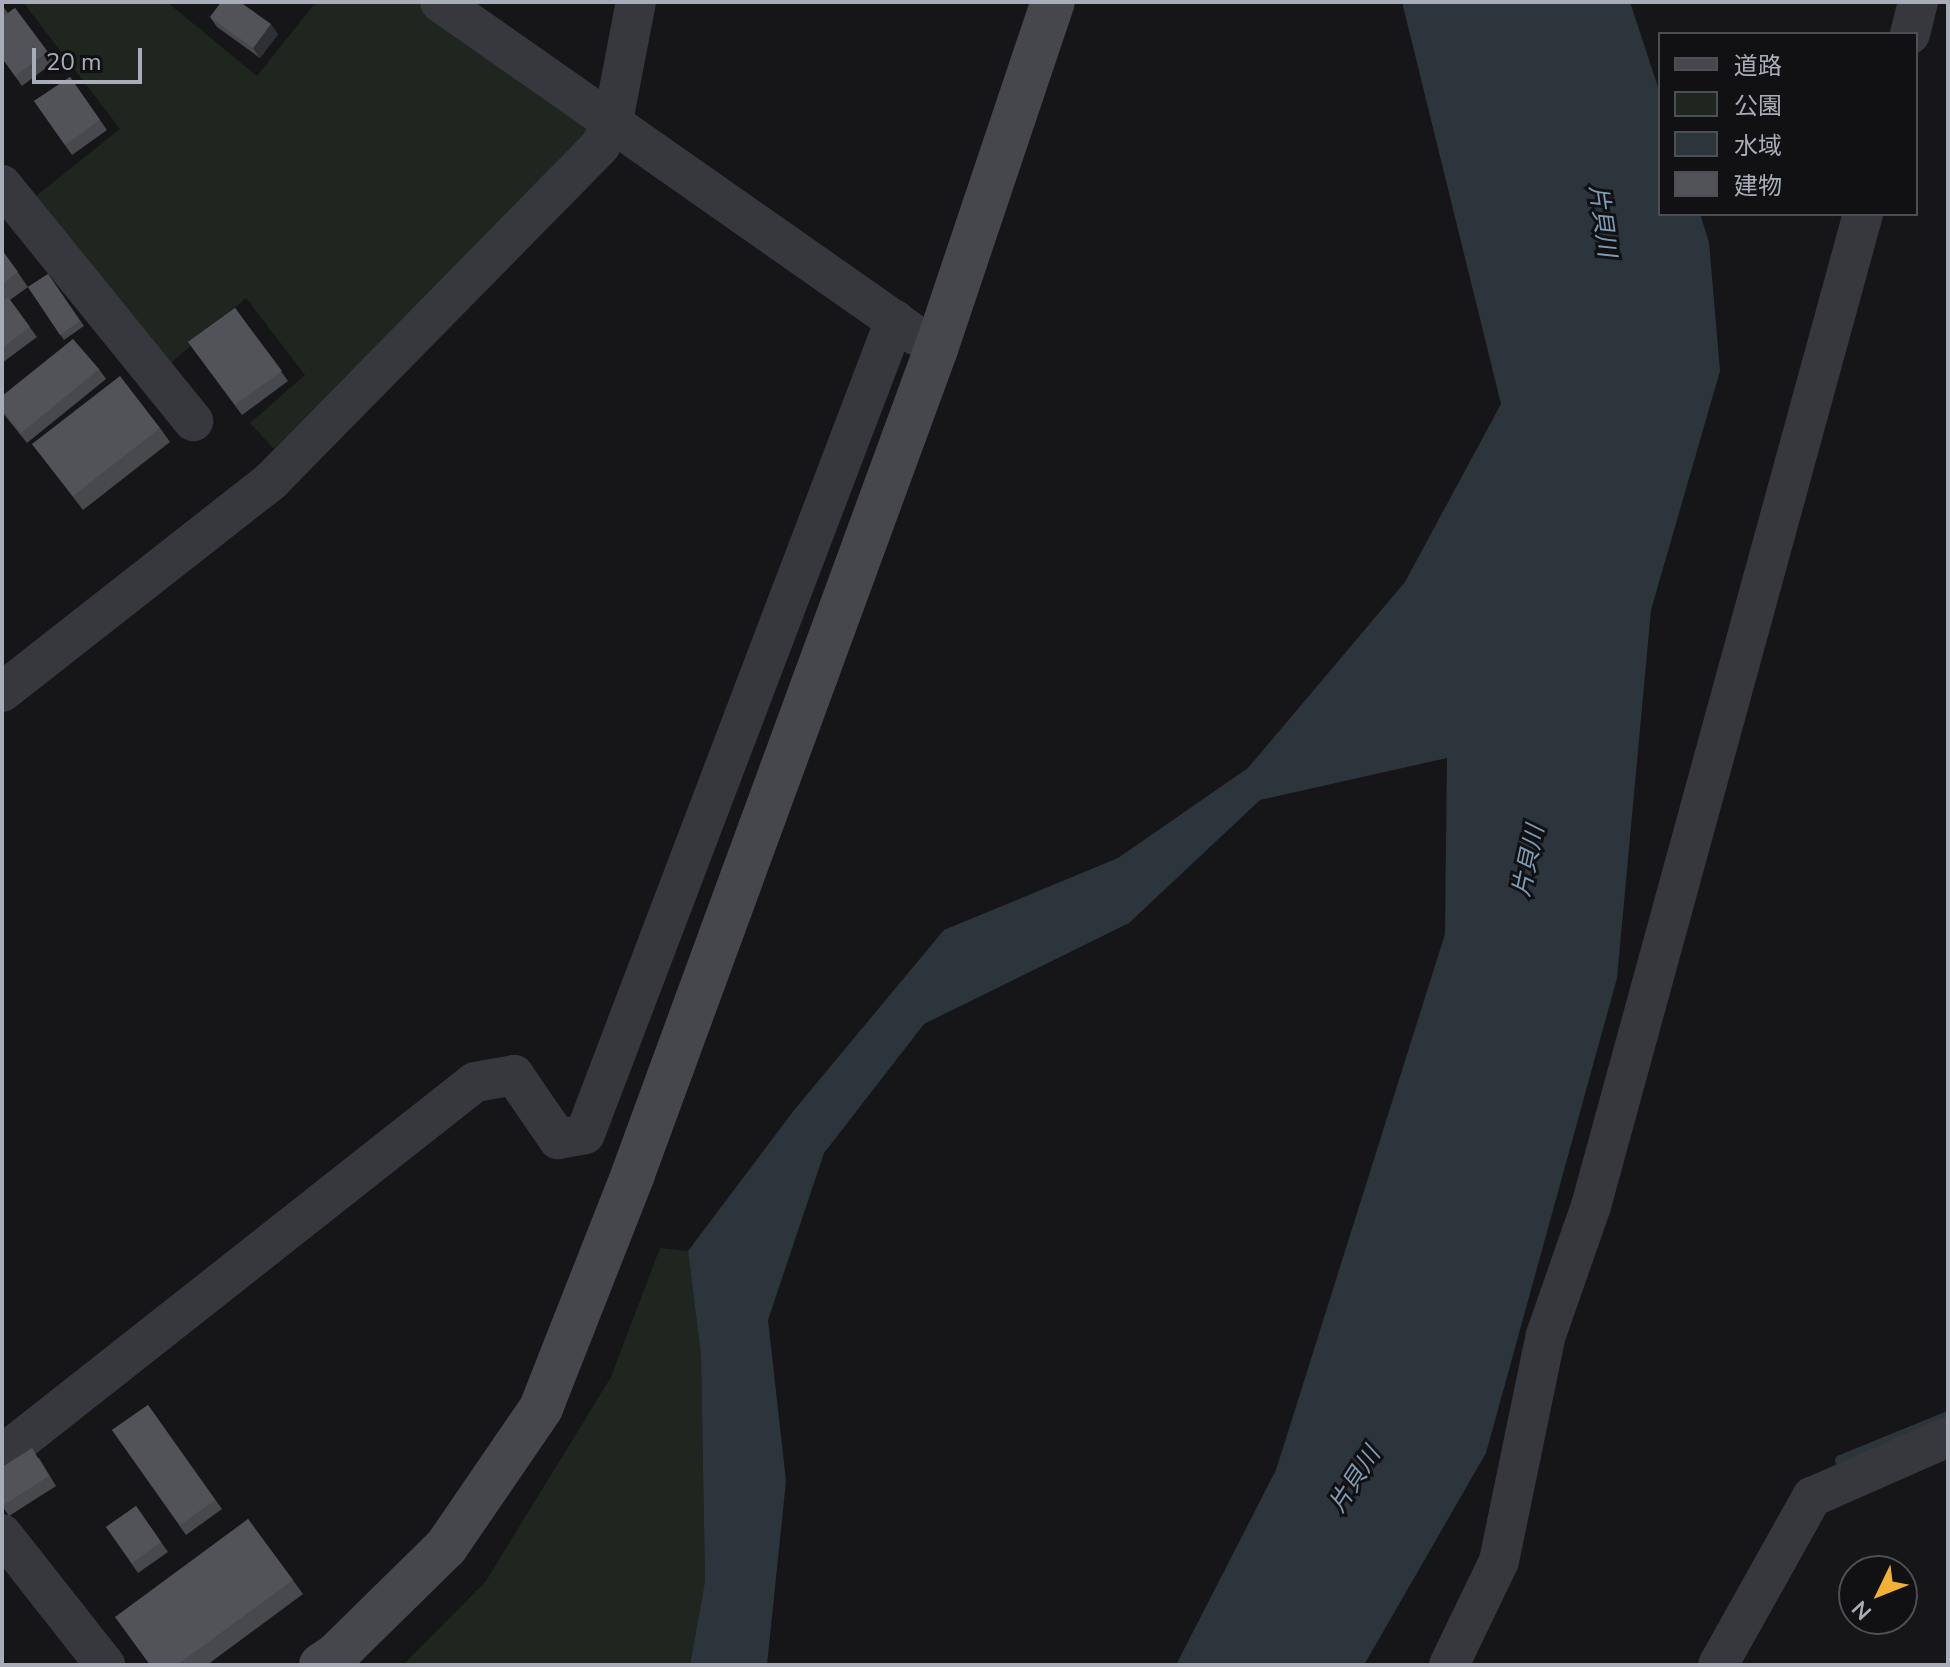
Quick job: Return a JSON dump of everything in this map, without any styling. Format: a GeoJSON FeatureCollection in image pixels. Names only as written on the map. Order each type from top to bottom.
{"type":"FeatureCollection","features":[{"type":"Feature","properties":{"kind":"street"},"geometry":{"type":"LineString","coordinates":[[440,2],[936,349]]}},
{"type":"Feature","properties":{"kind":"street"},"geometry":{"type":"LineString","coordinates":[[2,692],[271,481],[600,146],[613,121],[636,2]]}},
{"type":"Feature","properties":{"kind":"street"},"geometry":{"type":"LineString","coordinates":[[321,1665],[336,1655],[446,1547],[541,1408],[633,1174],[936,349],[1053,2]]}},
{"type":"Feature","properties":{"kind":"street"},"geometry":{"type":"LineString","coordinates":[[1910,32],[1918,2]]}},
{"type":"Feature","properties":{"kind":"street"},"geometry":{"type":"LineString","coordinates":[[2,185],[193,421]]}},
{"type":"Feature","properties":{"kind":"street"},"geometry":{"type":"LineString","coordinates":[[1449,1665],[1499,1561],[1546,1335],[1591,1206],[1862,216]]}},
{"type":"Feature","properties":{"kind":"street"},"geometry":{"type":"LineString","coordinates":[[2,1455],[475,1082],[514,1075],[558,1139],[585,1134],[895,320]]}},
{"type":"Feature","properties":{"kind":"street"},"geometry":{"type":"LineString","coordinates":[[1718,1665],[1812,1497],[1948,1437]]}},
{"type":"Feature","properties":{"kind":"street"},"geometry":{"type":"LineString","coordinates":[[2,1534],[105,1665]]}},
{"type":"Feature","properties":{"kind":"green space"},"geometry":{"type":"Polygon","coordinates":[[[23,2],[167,2],[257,76],[316,2],[416,2],[589,120],[587,133],[274,449],[250,423],[305,375],[246,298],[170,364],[36,196],[120,129],[23,2]]]}},
{"type":"Feature","properties":{"kind":"green space"},"geometry":{"type":"Polygon","coordinates":[[[660,1248],[688,1251],[701,1356],[705,1581],[690,1665],[403,1665],[486,1581],[611,1377],[660,1248]]]}},
{"type":"Feature","properties":{"kind":"water","name":"片貝川"},"geometry":{"type":"Polygon","coordinates":[[[1402,2],[1630,2],[1658,87],[1658,216],[1701,216],[1709,242],[1720,371],[1651,610],[1617,978],[1486,1453],[1364,1665],[1176,1665],[1276,1470],[1445,934],[1447,758],[1260,800],[1129,923],[924,1024],[824,1153],[768,1320],[786,1481],[767,1665],[690,1665],[705,1581],[701,1356],[688,1251],[795,1109],[944,930],[1118,858],[1248,768],[1405,582],[1501,404],[1402,2]]]}},
{"type":"Feature","properties":{"kind":"building"},"geometry":{"type":"Polygon","coordinates":[[[221,2],[240,2],[271,24],[253,48],[210,17],[221,2]]]}},
{"type":"Feature","properties":{"kind":"building"},"geometry":{"type":"Polygon","coordinates":[[[15,8],[48,52],[15,76],[2,58],[2,17],[15,8]]]}},
{"type":"Feature","properties":{"kind":"building"},"geometry":{"type":"Polygon","coordinates":[[[70,77],[100,120],[65,145],[34,101],[70,77]]]}},
{"type":"Feature","properties":{"kind":"building"},"geometry":{"type":"Polygon","coordinates":[[[2,250],[18,272],[2,284],[2,250]]]}},
{"type":"Feature","properties":{"kind":"building"},"geometry":{"type":"Polygon","coordinates":[[[48,274],[80,321],[60,335],[28,287],[48,274]]]}},
{"type":"Feature","properties":{"kind":"building"},"geometry":{"type":"Polygon","coordinates":[[[8,297],[30,327],[2,348],[2,302],[8,297]]]}},
{"type":"Feature","properties":{"kind":"building"},"geometry":{"type":"Polygon","coordinates":[[[235,308],[282,371],[235,405],[188,342],[235,308]]]}},
{"type":"Feature","properties":{"kind":"building"},"geometry":{"type":"Polygon","coordinates":[[[73,339],[99,369],[21,433],[2,410],[2,396],[73,339]]]}},
{"type":"Feature","properties":{"kind":"building"},"geometry":{"type":"Polygon","coordinates":[[[120,376],[160,428],[73,496],[32,444],[120,376]]]}},
{"type":"Feature","properties":{"kind":"building"},"geometry":{"type":"Polygon","coordinates":[[[148,1405],[215,1500],[180,1525],[112,1430],[148,1405]]]}},
{"type":"Feature","properties":{"kind":"building"},"geometry":{"type":"Polygon","coordinates":[[[32,1448],[49,1476],[2,1506],[2,1467],[32,1448]]]}},
{"type":"Feature","properties":{"kind":"building"},"geometry":{"type":"Polygon","coordinates":[[[136,1506],[161,1542],[132,1563],[106,1527],[136,1506]]]}},
{"type":"Feature","properties":{"kind":"building"},"geometry":{"type":"Polygon","coordinates":[[[248,1519],[293,1580],[177,1665],[150,1665],[115,1617],[248,1519]]]}},
{"type":"Feature","properties":{"kind":"waterway"},"geometry":{"type":"LineString","coordinates":[[1840,1460],[1948,1416]]}}]}
